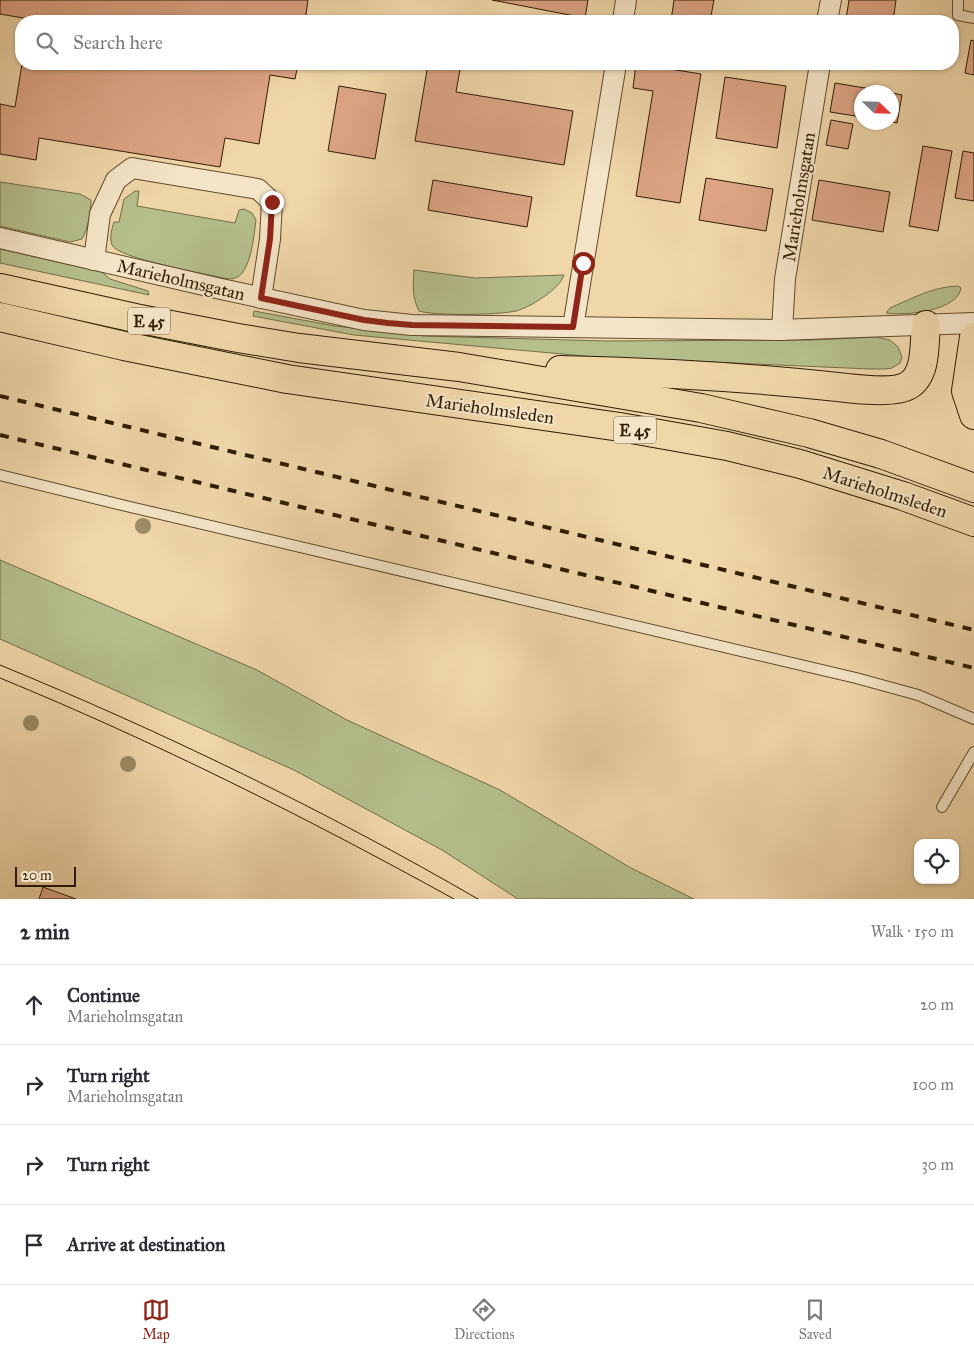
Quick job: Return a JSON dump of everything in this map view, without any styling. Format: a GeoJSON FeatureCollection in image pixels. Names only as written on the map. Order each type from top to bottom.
{"type":"FeatureCollection","features":[{"type":"Feature","properties":{"kind":"highway","name":"Marieholmsleden"},"geometry":{"type":"LineString","coordinates":[[0,288],[135,318],[238,338],[299,348],[459,367],[701,408],[771,424],[880,454],[974,488]]}},
{"type":"Feature","properties":{"kind":"highway","name":"Marieholmsleden"},"geometry":{"type":"LineString","coordinates":[[0,317],[134,348],[287,379],[620,427],[727,446],[800,464],[902,496],[974,522]]}},
{"type":"Feature","properties":{"kind":"highway"},"geometry":{"type":"LineString","coordinates":[[459,367],[708,375],[866,390],[899,389],[913,382],[920,372],[926,325]]}},
{"type":"Feature","properties":{"kind":"highway"},"geometry":{"type":"LineString","coordinates":[[974,337],[966,391],[974,415]]}},
{"type":"Feature","properties":{"kind":"street"},"geometry":{"type":"LineString","coordinates":[[624,15],[626,0]]}},
{"type":"Feature","properties":{"kind":"street"},"geometry":{"type":"LineString","coordinates":[[829,15],[831,0]]}},
{"type":"Feature","properties":{"kind":"street"},"geometry":{"type":"LineString","coordinates":[[573,327],[615,70]]}},
{"type":"Feature","properties":{"kind":"street","name":"Marieholmsgatan"},"geometry":{"type":"LineString","coordinates":[[782,330],[785,279],[819,70]]}},
{"type":"Feature","properties":{"kind":"street"},"geometry":{"type":"LineString","coordinates":[[94,260],[100,214],[116,180],[132,168],[258,189],[272,202],[270,239],[261,298]]}},
{"type":"Feature","properties":{"kind":"street","name":"Marieholmsgatan"},"geometry":{"type":"LineString","coordinates":[[0,238],[261,298],[364,320],[388,323],[412,325],[782,330],[974,323]]}},
{"type":"Feature","properties":{"kind":"lane"},"geometry":{"type":"LineString","coordinates":[[958,0],[958,15]]}},
{"type":"Feature","properties":{"kind":"lane"},"geometry":{"type":"LineString","coordinates":[[959,15],[974,18]]}},
{"type":"Feature","properties":{"kind":"lane"},"geometry":{"type":"LineString","coordinates":[[0,475],[856,678],[918,695],[974,719]]}},
{"type":"Feature","properties":{"kind":"lane"},"geometry":{"type":"LineString","coordinates":[[942,807],[974,752]]}},
{"type":"Feature","properties":{"kind":"green space"},"geometry":{"type":"Polygon","coordinates":[[[0,182],[80,194],[91,200],[89,220],[82,239],[70,242],[0,226],[0,182]]]}},
{"type":"Feature","properties":{"kind":"green space"},"geometry":{"type":"Polygon","coordinates":[[[135,191],[139,191],[137,206],[235,223],[239,210],[244,209],[252,213],[256,220],[251,253],[245,269],[235,278],[227,279],[144,260],[118,250],[111,242],[114,222],[119,222],[124,199],[135,191]]]}},
{"type":"Feature","properties":{"kind":"green space"},"geometry":{"type":"Polygon","coordinates":[[[0,249],[102,272],[110,279],[148,291],[149,295],[0,263],[0,249]]]}},
{"type":"Feature","properties":{"kind":"green space"},"geometry":{"type":"Polygon","coordinates":[[[414,270],[475,278],[564,275],[557,286],[550,292],[522,309],[496,313],[452,314],[419,311],[414,296],[414,270]]]}},
{"type":"Feature","properties":{"kind":"green space"},"geometry":{"type":"Polygon","coordinates":[[[958,286],[961,288],[958,296],[941,307],[905,314],[886,313],[890,308],[923,294],[940,288],[958,286]]]}},
{"type":"Feature","properties":{"kind":"green space"},"geometry":{"type":"Polygon","coordinates":[[[254,311],[335,326],[424,336],[606,341],[813,340],[876,337],[890,340],[898,347],[902,357],[900,363],[892,368],[870,369],[595,357],[354,335],[253,316],[254,311]]]}},
{"type":"Feature","properties":{"kind":"green space"},"geometry":{"type":"Polygon","coordinates":[[[0,560],[257,670],[347,720],[500,790],[631,868],[694,899],[518,899],[442,850],[294,770],[0,639],[0,560]]]}},
{"type":"Feature","properties":{"kind":"building"},"geometry":{"type":"Polygon","coordinates":[[[0,0],[308,0],[306,15],[15,15],[15,17],[0,14],[0,0]]]}},
{"type":"Feature","properties":{"kind":"building"},"geometry":{"type":"Polygon","coordinates":[[[492,0],[588,0],[586,15],[570,15],[492,0]]]}},
{"type":"Feature","properties":{"kind":"building"},"geometry":{"type":"Polygon","coordinates":[[[674,0],[714,0],[711,15],[672,15],[674,0]]]}},
{"type":"Feature","properties":{"kind":"building"},"geometry":{"type":"Polygon","coordinates":[[[849,0],[896,0],[894,15],[847,15],[849,0]]]}},
{"type":"Feature","properties":{"kind":"building"},"geometry":{"type":"Polygon","coordinates":[[[971,40],[974,41],[974,75],[965,73],[971,40]]]}},
{"type":"Feature","properties":{"kind":"building"},"geometry":{"type":"Polygon","coordinates":[[[21,70],[297,70],[295,79],[270,75],[259,144],[225,138],[220,167],[39,138],[36,160],[0,154],[0,104],[15,107],[21,70]]]}},
{"type":"Feature","properties":{"kind":"building"},"geometry":{"type":"Polygon","coordinates":[[[427,70],[460,70],[456,92],[573,111],[564,165],[415,141],[427,70]]]}},
{"type":"Feature","properties":{"kind":"building"},"geometry":{"type":"Polygon","coordinates":[[[635,70],[676,70],[701,74],[680,203],[636,196],[653,91],[633,88],[635,70]]]}},
{"type":"Feature","properties":{"kind":"building"},"geometry":{"type":"Polygon","coordinates":[[[725,77],[786,86],[777,148],[716,138],[725,77]]]}},
{"type":"Feature","properties":{"kind":"building"},"geometry":{"type":"Polygon","coordinates":[[[835,83],[854,86],[854,116],[830,112],[835,83]]]}},
{"type":"Feature","properties":{"kind":"building"},"geometry":{"type":"Polygon","coordinates":[[[339,86],[386,94],[375,159],[328,151],[339,86]]]}},
{"type":"Feature","properties":{"kind":"building"},"geometry":{"type":"Polygon","coordinates":[[[899,94],[902,95],[899,112],[899,94]]]}},
{"type":"Feature","properties":{"kind":"building"},"geometry":{"type":"Polygon","coordinates":[[[831,120],[853,124],[848,149],[826,145],[831,120]]]}},
{"type":"Feature","properties":{"kind":"building"},"geometry":{"type":"Polygon","coordinates":[[[923,146],[952,151],[938,231],[909,226],[923,146]]]}},
{"type":"Feature","properties":{"kind":"building"},"geometry":{"type":"Polygon","coordinates":[[[963,151],[974,153],[974,201],[955,198],[963,151]]]}},
{"type":"Feature","properties":{"kind":"building"},"geometry":{"type":"Polygon","coordinates":[[[706,178],[773,189],[766,231],[699,220],[706,178]]]}},
{"type":"Feature","properties":{"kind":"building"},"geometry":{"type":"Polygon","coordinates":[[[433,180],[532,197],[527,227],[428,210],[433,180]]]}},
{"type":"Feature","properties":{"kind":"building"},"geometry":{"type":"Polygon","coordinates":[[[819,180],[890,192],[883,232],[812,220],[819,180]]]}},
{"type":"Feature","properties":{"kind":"building"},"geometry":{"type":"Polygon","coordinates":[[[43,887],[76,899],[39,899],[43,887]]]}},
{"type":"Feature","properties":{"kind":"tram line"},"geometry":{"type":"LineString","coordinates":[[0,665],[122,717],[243,774],[421,866],[478,899]]}},
{"type":"Feature","properties":{"kind":"tram line"},"geometry":{"type":"LineString","coordinates":[[0,678],[116,728],[230,782],[343,839],[454,899]]}},
{"type":"Feature","properties":{"kind":"railway"},"geometry":{"type":"LineString","coordinates":[[0,396],[974,630]]}},
{"type":"Feature","properties":{"kind":"railway"},"geometry":{"type":"LineString","coordinates":[[0,435],[974,668]]}},
{"type":"Feature","properties":{"kind":"route"},"geometry":{"type":"LineString","coordinates":[[272,202],[270,239],[261,298],[364,320],[412,325],[573,327],[583,263]]}}]}
